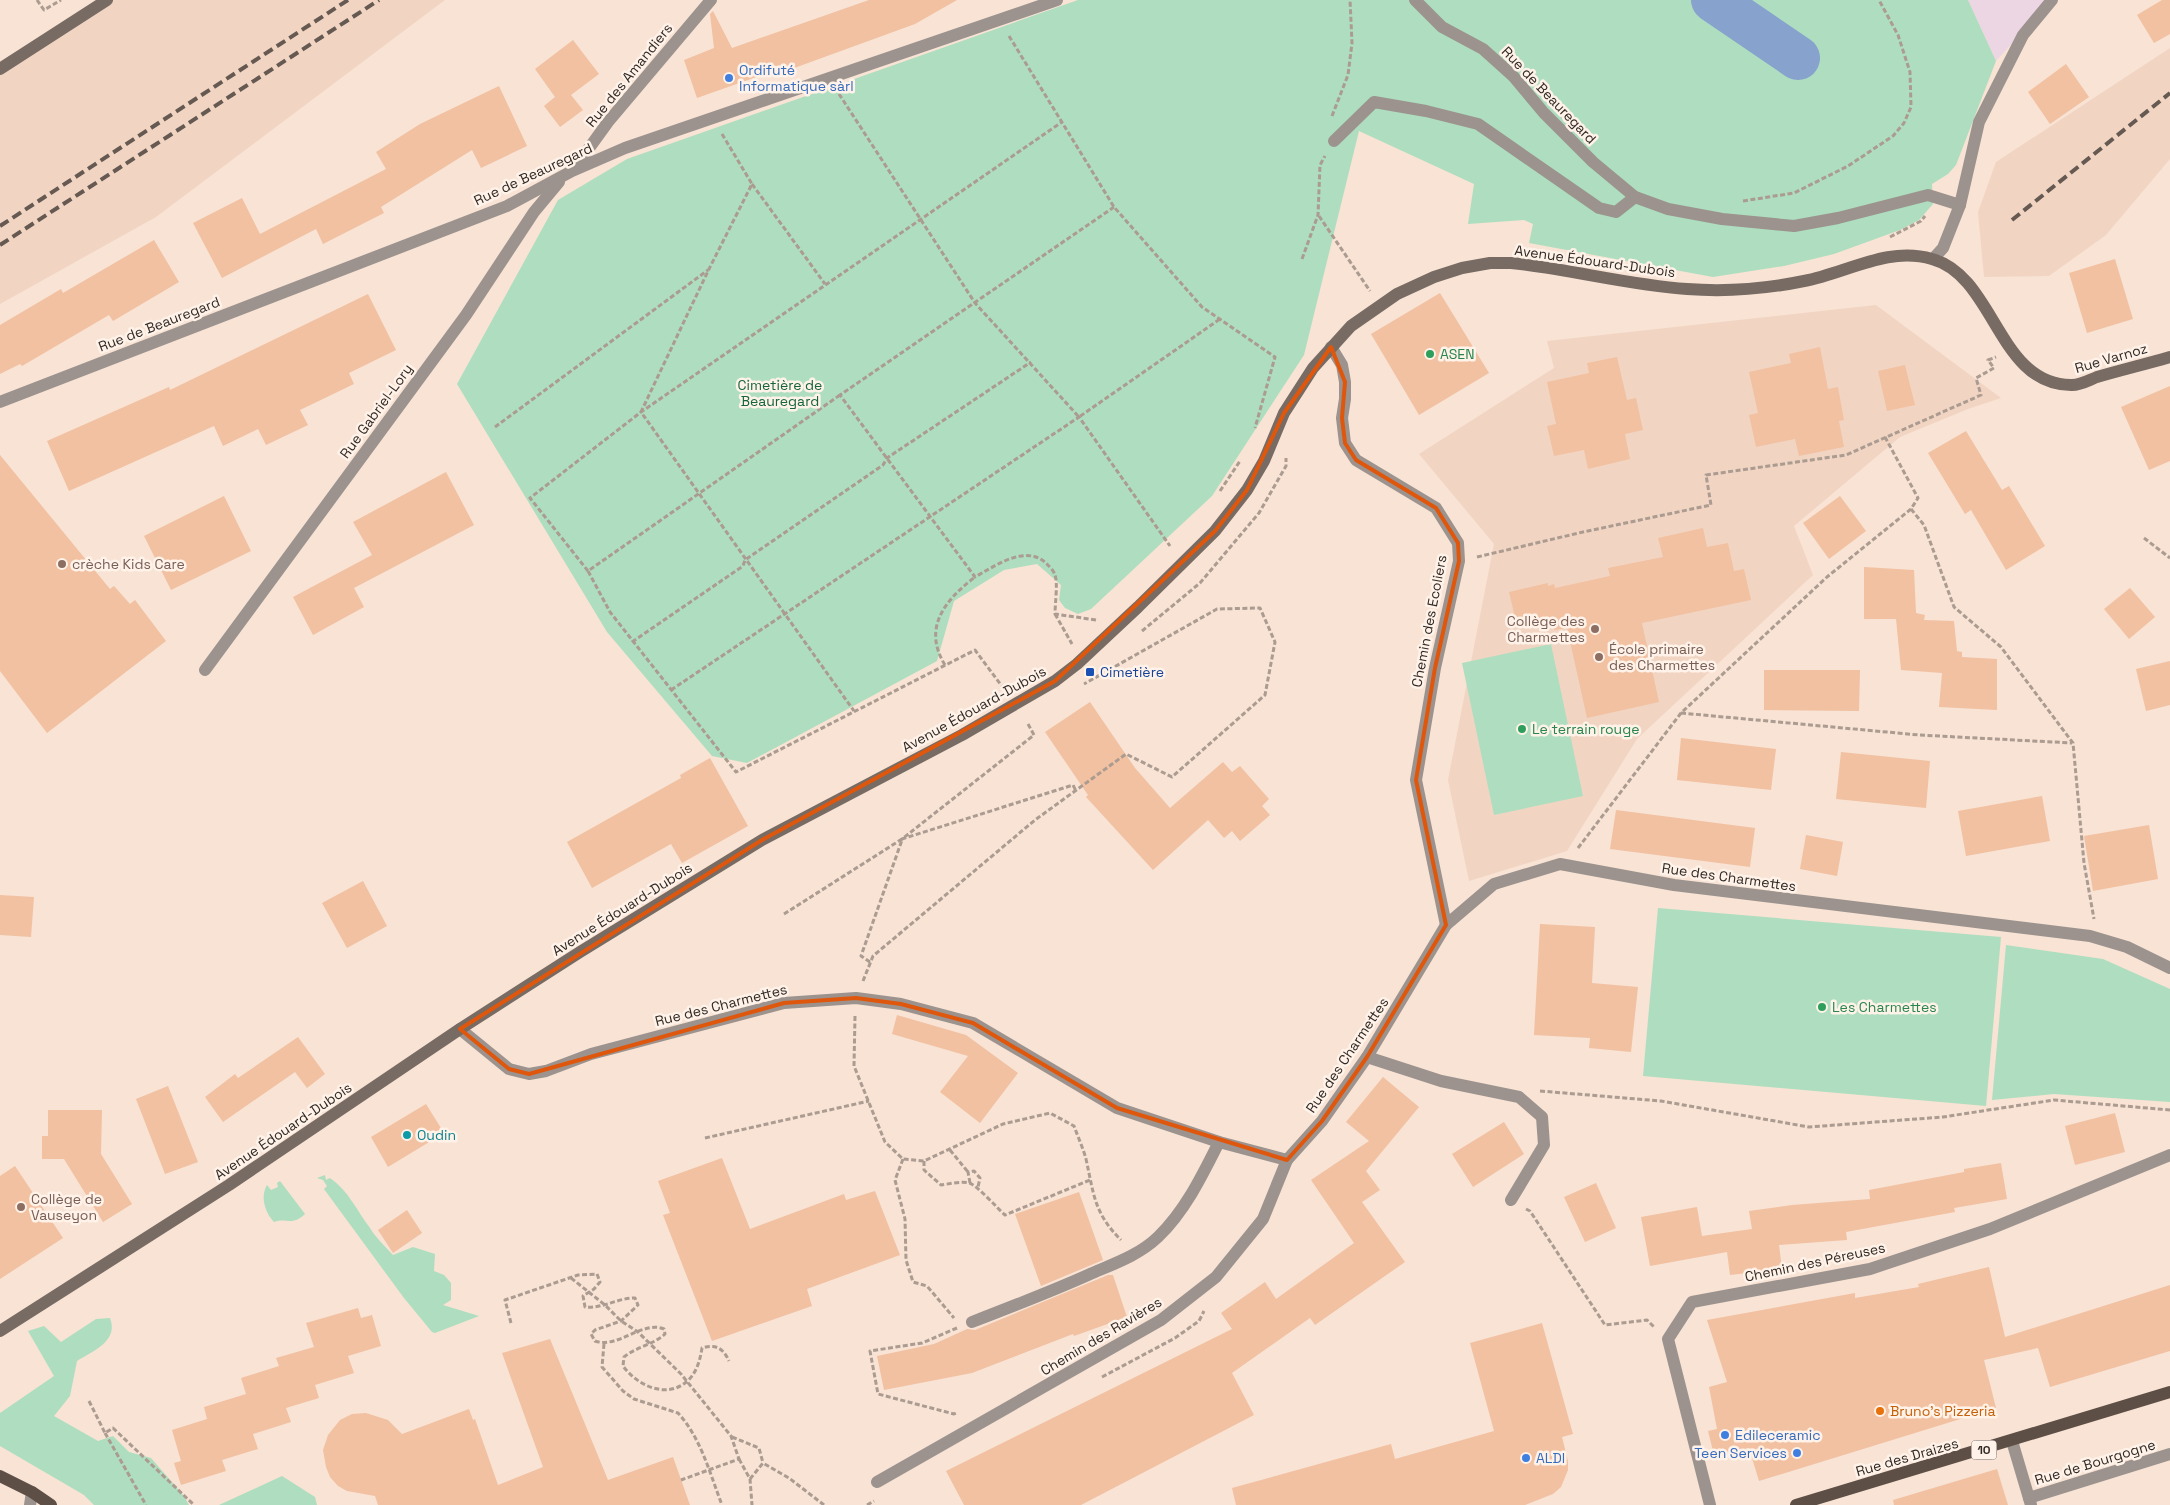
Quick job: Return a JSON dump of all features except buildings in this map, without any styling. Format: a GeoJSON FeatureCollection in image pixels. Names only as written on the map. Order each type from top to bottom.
{"type":"FeatureCollection","features":[{"type":"Feature","properties":{"kind":"main road","name":"Rue des Draizes"},"geometry":{"type":"LineString","coordinates":[[1796,1505],[2170,1392]]}},
{"type":"Feature","properties":{"kind":"main road"},"geometry":{"type":"LineString","coordinates":[[0,1476],[31,1499],[51,1505]]}},
{"type":"Feature","properties":{"kind":"street"},"geometry":{"type":"LineString","coordinates":[[0,69],[107,0]]}},
{"type":"Feature","properties":{"kind":"street","name":"Rue des Amandiers"},"geometry":{"type":"LineString","coordinates":[[572,171],[608,122],[711,0]]}},
{"type":"Feature","properties":{"kind":"street","name":"Rue de Beauregard"},"geometry":{"type":"LineString","coordinates":[[0,402],[507,206],[572,171],[625,148],[1057,0]]}},
{"type":"Feature","properties":{"kind":"street","name":"Rue de Beauregard"},"geometry":{"type":"LineString","coordinates":[[1415,0],[1442,27],[1483,49],[1513,76],[1544,113],[1593,162],[1635,197],[1668,209],[1722,219],[1794,226],[1838,218],[1928,195],[1960,205]]}},
{"type":"Feature","properties":{"kind":"street"},"geometry":{"type":"LineString","coordinates":[[1933,259],[1942,248],[1960,205],[1979,122],[2024,35],[2052,0]]}},
{"type":"Feature","properties":{"kind":"street"},"geometry":{"type":"LineString","coordinates":[[1334,141],[1374,102],[1426,111],[1478,124],[1599,208],[1616,212],[1635,197]]}},
{"type":"Feature","properties":{"kind":"street","name":"Rue Gabriel-Lory"},"geometry":{"type":"LineString","coordinates":[[205,670],[466,315],[534,212],[553,187],[572,171]]}},
{"type":"Feature","properties":{"kind":"street","name":"Avenue Édouard-Dubois"},"geometry":{"type":"LineString","coordinates":[[0,1331],[229,1186],[460,1029],[580,952],[762,840],[962,735],[1055,681],[1078,664],[1215,531],[1247,490],[1264,460],[1284,413],[1313,368],[1357,321],[1397,294],[1434,277],[1462,268],[1490,263],[1541,266],[1654,285],[1719,290],[1758,288],[1804,281],[1888,256],[1910,255],[1933,259],[1954,270],[1977,296],[2018,360],[2045,380],[2059,383]]}},
{"type":"Feature","properties":{"kind":"street","name":"Chemin des Ecoliers"},"geometry":{"type":"LineString","coordinates":[[1331,347],[1342,365],[1345,382],[1342,418],[1345,443],[1356,460],[1436,508],[1458,543],[1459,561],[1434,668],[1416,780],[1446,925]]}},
{"type":"Feature","properties":{"kind":"street","name":"Rue Varnoz"},"geometry":{"type":"LineString","coordinates":[[2059,383],[2078,384],[2170,357]]}},
{"type":"Feature","properties":{"kind":"street","name":"Rue des Charmettes"},"geometry":{"type":"LineString","coordinates":[[460,1029],[509,1069],[528,1074],[546,1070],[591,1054],[784,1003],[856,998],[901,1004],[974,1023],[1118,1108],[1219,1142],[1287,1160],[1322,1122],[1368,1057],[1446,925],[1494,884],[1560,864],[1674,885],[2090,936],[2127,947],[2170,968]]}},
{"type":"Feature","properties":{"kind":"street"},"geometry":{"type":"LineString","coordinates":[[1368,1057],[1440,1081],[1519,1097],[1542,1116],[1544,1145],[1511,1200]]}},
{"type":"Feature","properties":{"kind":"street"},"geometry":{"type":"LineString","coordinates":[[972,1322],[1048,1293],[1136,1254],[1158,1237],[1181,1210],[1202,1177],[1219,1142]]}},
{"type":"Feature","properties":{"kind":"street","name":"Chemin des Péreuses"},"geometry":{"type":"LineString","coordinates":[[1668,1340],[1692,1302],[1870,1269],[1990,1229],[2170,1155]]}},
{"type":"Feature","properties":{"kind":"street","name":"Chemin des Ravières"},"geometry":{"type":"LineString","coordinates":[[876,1482],[1168,1314],[1216,1277],[1263,1218],[1287,1160]]}},
{"type":"Feature","properties":{"kind":"street"},"geometry":{"type":"LineString","coordinates":[[1668,1340],[1710,1505]]}},
{"type":"Feature","properties":{"kind":"street"},"geometry":{"type":"LineString","coordinates":[[2012,1441],[2030,1502]]}},
{"type":"Feature","properties":{"kind":"street","name":"Rue de Bourgogne"},"geometry":{"type":"LineString","coordinates":[[2030,1502],[2170,1454]]}},
{"type":"Feature","properties":{"kind":"path"},"geometry":{"type":"LineString","coordinates":[[37,0],[44,10],[61,0]]}},
{"type":"Feature","properties":{"kind":"path"},"geometry":{"type":"LineString","coordinates":[[1302,259],[1318,216],[1320,165],[1334,141],[1330,126],[1332,115],[1348,75],[1352,43],[1350,0]]}},
{"type":"Feature","properties":{"kind":"path"},"geometry":{"type":"LineString","coordinates":[[1722,219],[1744,201],[1794,192],[1848,166],[1893,136],[1904,123],[1911,107],[1910,72],[1898,35],[1879,0]]}},
{"type":"Feature","properties":{"kind":"path"},"geometry":{"type":"LineString","coordinates":[[1000,39],[1009,36],[1114,207],[1202,307],[1275,357],[1254,436]]}},
{"type":"Feature","properties":{"kind":"path"},"geometry":{"type":"LineString","coordinates":[[848,91],[838,94],[975,302],[1079,417],[1170,546]]}},
{"type":"Feature","properties":{"kind":"path"},"geometry":{"type":"LineString","coordinates":[[1007,694],[975,650],[736,772],[632,642],[610,612],[588,571],[530,498],[641,412],[1062,122]]}},
{"type":"Feature","properties":{"kind":"path"},"geometry":{"type":"LineString","coordinates":[[713,138],[731,131]]}},
{"type":"Feature","properties":{"kind":"path"},"geometry":{"type":"LineString","coordinates":[[722,134],[752,184],[825,284]]}},
{"type":"Feature","properties":{"kind":"path"},"geometry":{"type":"LineString","coordinates":[[641,412],[752,184]]}},
{"type":"Feature","properties":{"kind":"path"},"geometry":{"type":"LineString","coordinates":[[588,571],[1114,207]]}},
{"type":"Feature","properties":{"kind":"path"},"geometry":{"type":"LineString","coordinates":[[1318,216],[1372,294]]}},
{"type":"Feature","properties":{"kind":"path"},"geometry":{"type":"LineString","coordinates":[[495,427],[709,270]]}},
{"type":"Feature","properties":{"kind":"path"},"geometry":{"type":"LineString","coordinates":[[671,690],[1079,417],[1220,319]]}},
{"type":"Feature","properties":{"kind":"path"},"geometry":{"type":"LineString","coordinates":[[1459,561],[1711,505],[1706,475],[1846,455],[1981,395],[1976,378],[1994,368],[1988,360]]}},
{"type":"Feature","properties":{"kind":"path"},"geometry":{"type":"LineString","coordinates":[[632,642],[743,566],[745,560],[883,465],[887,458],[1031,362]]}},
{"type":"Feature","properties":{"kind":"path"},"geometry":{"type":"LineString","coordinates":[[840,395],[975,576]]}},
{"type":"Feature","properties":{"kind":"path"},"geometry":{"type":"LineString","coordinates":[[641,412],[854,711]]}},
{"type":"Feature","properties":{"kind":"path"},"geometry":{"type":"LineString","coordinates":[[1568,866],[1577,849],[1681,713],[1827,577],[1911,509],[1918,498],[1885,437]]}},
{"type":"Feature","properties":{"kind":"path"},"geometry":{"type":"LineString","coordinates":[[1215,499],[1241,460]]}},
{"type":"Feature","properties":{"kind":"path"},"geometry":{"type":"LineString","coordinates":[[1911,509],[1924,525],[1954,607],[2001,647],[2073,743],[2084,862],[2095,923],[2090,936]]}},
{"type":"Feature","properties":{"kind":"path"},"geometry":{"type":"LineString","coordinates":[[2144,538],[2170,558]]}},
{"type":"Feature","properties":{"kind":"path"},"geometry":{"type":"LineString","coordinates":[[1163,553],[1177,540]]}},
{"type":"Feature","properties":{"kind":"path"},"geometry":{"type":"LineString","coordinates":[[945,665],[938,654],[934,630],[949,601],[958,589],[975,576],[1016,556],[1030,555],[1040,558],[1049,565],[1056,576],[1055,614],[1096,620],[1103,613]]}},
{"type":"Feature","properties":{"kind":"path"},"geometry":{"type":"LineString","coordinates":[[1079,687],[1217,609],[1260,608],[1274,642],[1265,695],[1172,777],[1126,754],[1021,832],[872,956],[856,998],[854,1066],[885,1142],[903,1159],[924,1161],[1004,1124],[1050,1113],[1074,1126],[1086,1157],[1094,1200],[1106,1225],[1136,1254]]}},
{"type":"Feature","properties":{"kind":"path"},"geometry":{"type":"LineString","coordinates":[[1681,713],[1919,734],[2073,743]]}},
{"type":"Feature","properties":{"kind":"path"},"geometry":{"type":"LineString","coordinates":[[784,914],[902,840],[1034,735],[1028,724]]}},
{"type":"Feature","properties":{"kind":"path"},"geometry":{"type":"LineString","coordinates":[[902,840],[1073,784],[1076,791]]}},
{"type":"Feature","properties":{"kind":"path"},"geometry":{"type":"LineString","coordinates":[[870,962],[861,956],[902,840]]}},
{"type":"Feature","properties":{"kind":"path"},"geometry":{"type":"LineString","coordinates":[[1519,1097],[1529,1090],[1661,1101],[1809,1127],[1943,1117],[2054,1100],[2170,1110]]}},
{"type":"Feature","properties":{"kind":"path"},"geometry":{"type":"LineString","coordinates":[[706,1138],[869,1101]]}},
{"type":"Feature","properties":{"kind":"path"},"geometry":{"type":"LineString","coordinates":[[950,1150],[968,1172],[970,1183]]}},
{"type":"Feature","properties":{"kind":"path"},"geometry":{"type":"LineString","coordinates":[[903,1159],[895,1180],[905,1219],[906,1260],[913,1282],[927,1286],[961,1326],[922,1343],[870,1351],[878,1394],[954,1414],[962,1410]]}},
{"type":"Feature","properties":{"kind":"path"},"geometry":{"type":"LineString","coordinates":[[924,1161],[924,1170],[941,1185],[970,1183],[978,1187],[987,1200],[1005,1216],[1090,1180]]}},
{"type":"Feature","properties":{"kind":"path"},"geometry":{"type":"LineString","coordinates":[[968,1172],[974,1171],[980,1178],[978,1187]]}},
{"type":"Feature","properties":{"kind":"path"},"geometry":{"type":"LineString","coordinates":[[1511,1200],[1530,1212],[1605,1325],[1647,1320],[1668,1340]]}},
{"type":"Feature","properties":{"kind":"path"},"geometry":{"type":"LineString","coordinates":[[511,1323],[505,1300],[578,1275],[597,1274],[600,1282],[594,1289],[583,1296],[585,1307],[596,1308],[625,1298],[635,1298],[638,1305],[621,1321],[595,1330],[591,1334],[595,1341],[604,1344],[658,1326],[664,1329],[665,1334],[650,1343],[630,1351],[624,1357],[623,1366],[639,1382],[657,1390],[670,1389],[687,1382],[697,1368],[702,1348],[716,1346],[724,1350],[729,1361]]}},
{"type":"Feature","properties":{"kind":"path"},"geometry":{"type":"LineString","coordinates":[[571,1277],[621,1321],[638,1332],[650,1343],[687,1382],[732,1436],[739,1459],[750,1479],[752,1505]]}},
{"type":"Feature","properties":{"kind":"path"},"geometry":{"type":"LineString","coordinates":[[604,1344],[602,1367],[622,1392],[634,1399],[678,1413],[694,1435],[722,1505]]}},
{"type":"Feature","properties":{"kind":"path"},"geometry":{"type":"LineString","coordinates":[[89,1401],[146,1505]]}},
{"type":"Feature","properties":{"kind":"path"},"geometry":{"type":"LineString","coordinates":[[105,1433],[113,1428],[194,1505]]}},
{"type":"Feature","properties":{"kind":"path"},"geometry":{"type":"LineString","coordinates":[[732,1436],[759,1448],[763,1463],[789,1478],[818,1498],[824,1505]]}},
{"type":"Feature","properties":{"kind":"path"},"geometry":{"type":"LineString","coordinates":[[681,1480],[739,1459]]}},
{"type":"Feature","properties":{"kind":"path"},"geometry":{"type":"LineString","coordinates":[[750,1479],[763,1463]]}},
{"type":"Feature","properties":{"kind":"highlighted area"},"geometry":{"type":"Polygon","coordinates":[[[1331,347],[1345,382],[1342,418],[1345,443],[1356,460],[1436,508],[1458,543],[1459,561],[1435,668],[1416,780],[1446,925],[1367,1057],[1322,1121],[1287,1160],[1117,1108],[973,1023],[901,1004],[856,998],[784,1003],[529,1074],[509,1069],[460,1029],[762,840],[1055,681],[1215,531],[1247,490],[1284,413],[1331,347]]]}},
{"type":"Feature","properties":{"kind":"shaded area"},"geometry":{"type":"Polygon","coordinates":[[[107,0],[445,0],[156,217],[0,304],[0,69],[107,0]]]}},
{"type":"Feature","properties":{"kind":"shaded area"},"geometry":{"type":"Polygon","coordinates":[[[1968,0],[2052,0],[1996,61],[1968,0]]]}},
{"type":"Feature","properties":{"kind":"shaded area"},"geometry":{"type":"Polygon","coordinates":[[[2170,48],[2170,159],[2106,235],[2049,276],[1984,277],[1978,212],[1996,162],[2170,48]]]}},
{"type":"Feature","properties":{"kind":"shaded area","name":"École primaire des Charmettes"},"geometry":{"type":"Polygon","coordinates":[[[1876,305],[2001,398],[1968,409],[1900,437],[1794,526],[1813,575],[1637,739],[1567,851],[1469,881],[1448,780],[1494,544],[1419,454],[1554,368],[1547,341],[1876,305]]]}},
{"type":"Feature","properties":{"kind":"green space","name":"Cimetière de Beauregard"},"geometry":{"type":"Polygon","coordinates":[[[1078,0],[1968,0],[1996,61],[1956,165],[1948,174],[1932,184],[1933,204],[1919,220],[1900,230],[1834,254],[1784,266],[1713,277],[1529,243],[1533,224],[1524,220],[1468,224],[1474,184],[1359,131],[1304,355],[1212,496],[1091,609],[1078,614],[1065,608],[1059,600],[1061,585],[1037,564],[1004,570],[954,601],[937,661],[747,763],[712,756],[607,632],[457,384],[558,200],[627,159],[1078,0]]]}},
{"type":"Feature","properties":{"kind":"green space","name":"Le terrain rouge"},"geometry":{"type":"Polygon","coordinates":[[[1551,644],[1583,796],[1494,815],[1462,663],[1551,644]]]}},
{"type":"Feature","properties":{"kind":"green space","name":"Les Charmettes"},"geometry":{"type":"Polygon","coordinates":[[[1658,908],[2001,937],[1986,1106],[1643,1076],[1658,908]]]}},
{"type":"Feature","properties":{"kind":"green space"},"geometry":{"type":"Polygon","coordinates":[[[2006,945],[2103,959],[2170,989],[2170,1102],[2054,1094],[1992,1100],[2006,945]]]}},
{"type":"Feature","properties":{"kind":"green space"},"geometry":{"type":"Polygon","coordinates":[[[325,1175],[326,1180],[330,1178],[342,1188],[375,1235],[393,1255],[413,1247],[435,1254],[434,1271],[444,1275],[451,1283],[451,1300],[443,1305],[479,1316],[435,1333],[432,1332],[404,1298],[324,1189],[327,1186],[323,1180],[317,1178],[325,1175]]]}},
{"type":"Feature","properties":{"kind":"green space"},"geometry":{"type":"Polygon","coordinates":[[[280,1181],[305,1214],[296,1220],[274,1222],[268,1214],[264,1204],[265,1190],[267,1185],[271,1190],[278,1187],[277,1183],[280,1181]]]}},
{"type":"Feature","properties":{"kind":"green space"},"geometry":{"type":"Polygon","coordinates":[[[110,1318],[112,1326],[108,1339],[97,1349],[77,1361],[70,1396],[54,1416],[98,1441],[113,1436],[129,1452],[151,1458],[183,1495],[189,1505],[94,1505],[84,1495],[0,1446],[0,1413],[54,1376],[28,1331],[44,1326],[61,1342],[96,1319],[110,1318]]]}},
{"type":"Feature","properties":{"kind":"green space"},"geometry":{"type":"Polygon","coordinates":[[[282,1476],[315,1497],[317,1505],[219,1505],[282,1476]]]}},
{"type":"Feature","properties":{"kind":"waterway"},"geometry":{"type":"LineString","coordinates":[[1713,0],[1798,58]]}},
{"type":"Feature","properties":{"kind":"railway"},"geometry":{"type":"LineString","coordinates":[[0,226],[348,0]]}},
{"type":"Feature","properties":{"kind":"railway"},"geometry":{"type":"LineString","coordinates":[[0,245],[379,0]]}},
{"type":"Feature","properties":{"kind":"railway"},"geometry":{"type":"LineString","coordinates":[[2012,220],[2170,93]]}},
{"type":"Feature","properties":{"kind":"place","name":"Ordifuté Informatique sàrl"},"geometry":{"type":"Point","coordinates":[729,78]}},
{"type":"Feature","properties":{"kind":"place","name":"ASEN"},"geometry":{"type":"Point","coordinates":[1430,354]}},
{"type":"Feature","properties":{"kind":"place","name":"crèche Kids Care"},"geometry":{"type":"Point","coordinates":[62,564]}},
{"type":"Feature","properties":{"kind":"place","name":"Collège des Charmettes"},"geometry":{"type":"Point","coordinates":[1595,629]}},
{"type":"Feature","properties":{"kind":"place","name":"École primaire des Charmettes"},"geometry":{"type":"Point","coordinates":[1599,657]}},
{"type":"Feature","properties":{"kind":"place","name":"Cimetière"},"geometry":{"type":"Point","coordinates":[1090,672]}},
{"type":"Feature","properties":{"kind":"place","name":"Le terrain rouge"},"geometry":{"type":"Point","coordinates":[1522,729]}},
{"type":"Feature","properties":{"kind":"place","name":"Les Charmettes"},"geometry":{"type":"Point","coordinates":[1822,1007]}},
{"type":"Feature","properties":{"kind":"place","name":"Oudin"},"geometry":{"type":"Point","coordinates":[407,1135]}},
{"type":"Feature","properties":{"kind":"place","name":"Collège de Vauseyon"},"geometry":{"type":"Point","coordinates":[21,1207]}},
{"type":"Feature","properties":{"kind":"place","name":"Bruno's Pizzeria"},"geometry":{"type":"Point","coordinates":[1880,1411]}},
{"type":"Feature","properties":{"kind":"place","name":"Edileceramic"},"geometry":{"type":"Point","coordinates":[1725,1435]}},
{"type":"Feature","properties":{"kind":"place","name":"Teen Services"},"geometry":{"type":"Point","coordinates":[1797,1453]}},
{"type":"Feature","properties":{"kind":"place","name":"ALDI"},"geometry":{"type":"Point","coordinates":[1526,1458]}}]}
